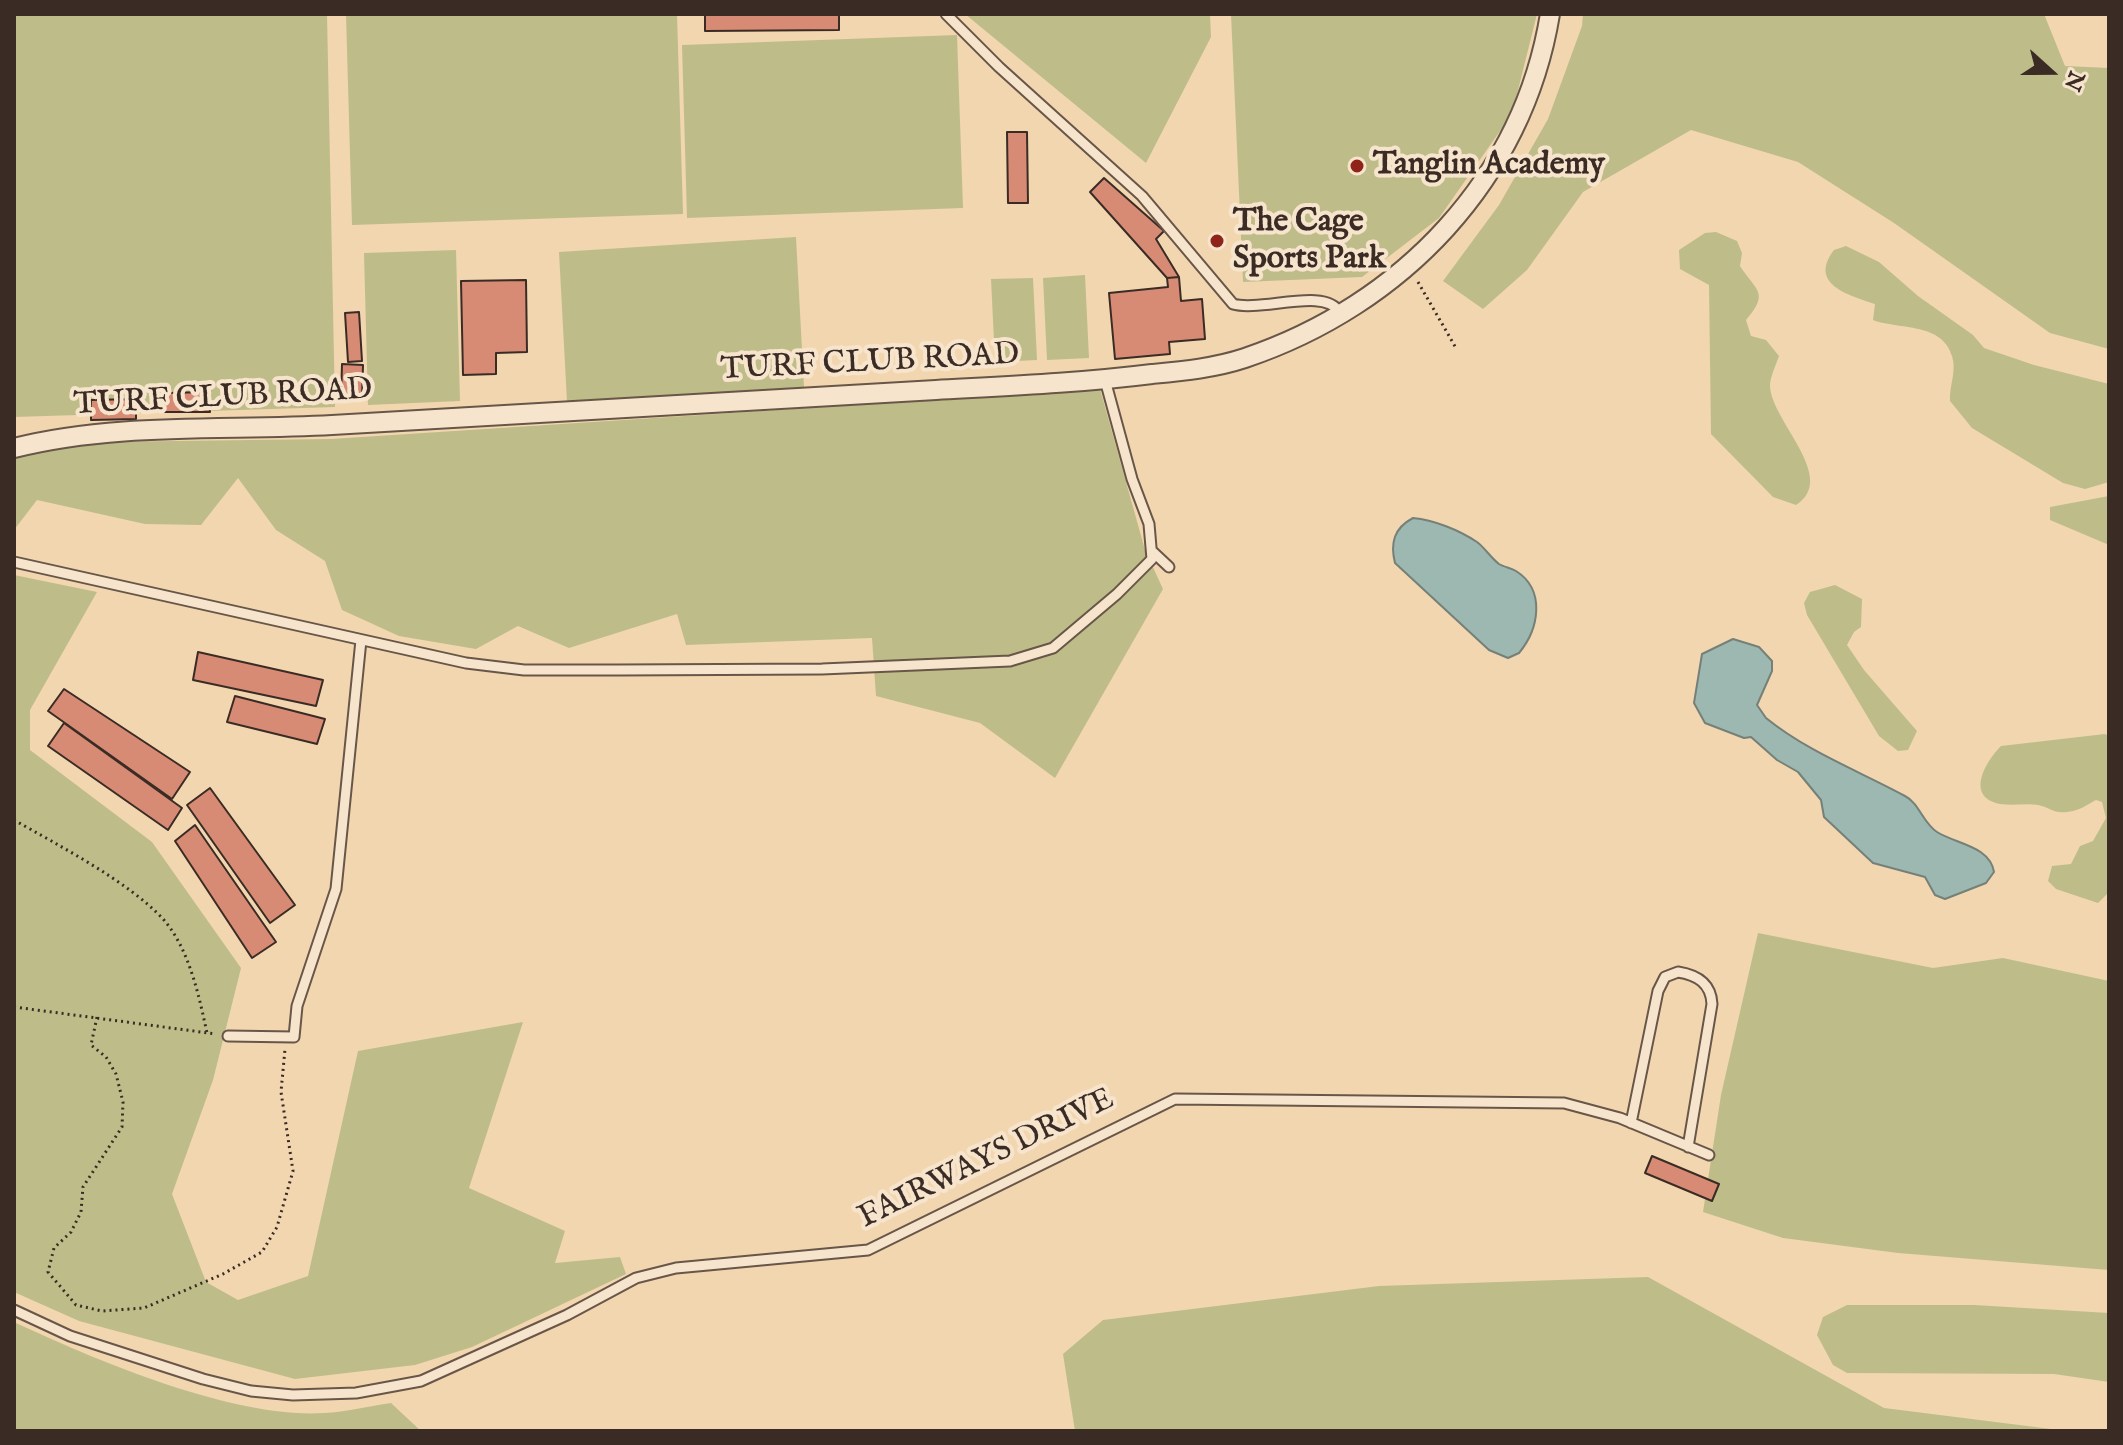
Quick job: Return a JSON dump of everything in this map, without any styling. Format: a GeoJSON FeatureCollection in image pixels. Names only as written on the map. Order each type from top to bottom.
{"type":"FeatureCollection","features":[{"type":"Feature","properties":{"kind":"street","name":"TURF CLUB ROAD"},"geometry":{"type":"LineString","coordinates":[[14,448],[68,435],[356,424],[1105,380],[1243,359],[1321,325],[1410,268],[1467,205],[1514,134],[1538,72],[1550,14]]}},
{"type":"Feature","properties":{"kind":"lane"},"geometry":{"type":"LineString","coordinates":[[946,14],[999,67],[1142,196],[1233,304],[1323,300],[1335,305],[1339,312]]}},
{"type":"Feature","properties":{"kind":"lane"},"geometry":{"type":"LineString","coordinates":[[14,562],[466,663],[524,670],[822,669],[1010,661],[1053,648],[1117,594],[1152,559],[1149,524],[1132,479],[1105,380]]}},
{"type":"Feature","properties":{"kind":"lane"},"geometry":{"type":"LineString","coordinates":[[1153,552],[1169,567]]}},
{"type":"Feature","properties":{"kind":"lane"},"geometry":{"type":"LineString","coordinates":[[228,1036],[294,1037],[297,1006],[336,889],[361,640]]}},
{"type":"Feature","properties":{"kind":"lane"},"geometry":{"type":"LineString","coordinates":[[1631,1123],[1654,1000],[1665,977],[1678,972],[1687,973],[1704,982],[1712,1004],[1688,1147]]}},
{"type":"Feature","properties":{"kind":"lane","name":"FAIRWAYS DRIVE"},"geometry":{"type":"LineString","coordinates":[[14,1310],[70,1336],[203,1379],[251,1391],[293,1395],[356,1393],[421,1381],[567,1315],[636,1278],[676,1268],[868,1250],[1175,1099],[1564,1103],[1631,1123],[1709,1155]]}},
{"type":"Feature","properties":{"kind":"path"},"geometry":{"type":"LineString","coordinates":[[1410,268],[1456,348]]}},
{"type":"Feature","properties":{"kind":"path"},"geometry":{"type":"LineString","coordinates":[[14,820],[127,890],[163,919],[189,969],[207,1033],[16,1007]]}},
{"type":"Feature","properties":{"kind":"path"},"geometry":{"type":"LineString","coordinates":[[97,1017],[91,1045],[106,1057],[116,1074],[123,1102],[122,1127],[83,1187],[81,1212],[71,1232],[54,1248],[48,1272],[76,1305],[102,1311],[144,1308],[223,1274],[262,1252],[277,1227],[293,1171],[281,1092],[286,1037]]}},
{"type":"Feature","properties":{"kind":"shaded area"},"geometry":{"type":"Polygon","coordinates":[[[14,14],[327,14],[335,407],[14,417],[14,14]]]}},
{"type":"Feature","properties":{"kind":"shaded area"},"geometry":{"type":"Polygon","coordinates":[[[346,14],[677,14],[683,214],[352,225],[346,14]]]}},
{"type":"Feature","properties":{"kind":"shaded area"},"geometry":{"type":"Polygon","coordinates":[[[965,14],[1210,14],[1211,37],[1146,163],[965,14]]]}},
{"type":"Feature","properties":{"kind":"shaded area","name":"Tanglin Academy"},"geometry":{"type":"Polygon","coordinates":[[[1231,14],[1537,14],[1512,114],[1439,218],[1362,277],[1243,282],[1231,14]]]}},
{"type":"Feature","properties":{"kind":"shaded area"},"geometry":{"type":"Polygon","coordinates":[[[1583,14],[2044,14],[2065,66],[2109,68],[2109,349],[2050,333],[1894,223],[1798,162],[1691,130],[1583,192],[1527,270],[1483,309],[1443,281],[1499,205],[1548,119],[1582,26],[1583,14]]]}},
{"type":"Feature","properties":{"kind":"shaded area"},"geometry":{"type":"Polygon","coordinates":[[[957,35],[963,208],[687,218],[682,45],[957,35]]]}},
{"type":"Feature","properties":{"kind":"shaded area"},"geometry":{"type":"Polygon","coordinates":[[[1716,232],[1737,241],[1742,253],[1740,266],[1758,292],[1757,303],[1746,320],[1751,336],[1766,340],[1779,356],[1770,382],[1773,400],[1800,448],[1810,480],[1807,494],[1796,505],[1773,497],[1711,434],[1709,285],[1680,269],[1679,250],[1705,233],[1716,232]]]}},
{"type":"Feature","properties":{"kind":"shaded area"},"geometry":{"type":"Polygon","coordinates":[[[796,237],[804,387],[567,402],[559,252],[796,237]]]}},
{"type":"Feature","properties":{"kind":"shaded area"},"geometry":{"type":"Polygon","coordinates":[[[1846,246],[1879,262],[1918,296],[1973,335],[1984,348],[2034,365],[2109,384],[2109,482],[2085,489],[2063,483],[1972,428],[1950,401],[1954,367],[1947,345],[1929,332],[1873,320],[1875,304],[1843,292],[1828,280],[1827,262],[1834,250],[1846,246]]]}},
{"type":"Feature","properties":{"kind":"shaded area"},"geometry":{"type":"Polygon","coordinates":[[[456,250],[460,401],[368,405],[364,253],[456,250]]]}},
{"type":"Feature","properties":{"kind":"shaded area"},"geometry":{"type":"Polygon","coordinates":[[[1085,275],[1089,358],[1047,360],[1043,278],[1085,275]]]}},
{"type":"Feature","properties":{"kind":"shaded area"},"geometry":{"type":"Polygon","coordinates":[[[1033,278],[1037,360],[995,362],[991,279],[1033,278]]]}},
{"type":"Feature","properties":{"kind":"shaded area"},"geometry":{"type":"Polygon","coordinates":[[[1100,389],[1145,550],[1163,589],[1055,778],[980,723],[876,696],[872,638],[686,645],[677,614],[569,648],[518,626],[476,649],[399,636],[342,610],[325,561],[276,530],[238,478],[201,525],[145,524],[37,500],[14,530],[14,443],[331,439],[1100,389]]]}},
{"type":"Feature","properties":{"kind":"shaded area"},"geometry":{"type":"Polygon","coordinates":[[[2109,496],[2109,545],[2050,520],[2050,507],[2109,496]]]}},
{"type":"Feature","properties":{"kind":"shaded area"},"geometry":{"type":"Polygon","coordinates":[[[14,575],[97,592],[30,710],[30,750],[152,842],[241,968],[213,1080],[172,1194],[206,1282],[238,1300],[308,1276],[358,1051],[523,1022],[469,1188],[565,1231],[555,1263],[620,1257],[626,1274],[472,1347],[415,1365],[295,1379],[79,1321],[14,1292],[14,575]]]}},
{"type":"Feature","properties":{"kind":"shaded area"},"geometry":{"type":"Polygon","coordinates":[[[1835,585],[1862,599],[1861,627],[1854,632],[1847,645],[1864,670],[1917,731],[1908,750],[1898,751],[1879,736],[1807,615],[1804,603],[1810,592],[1835,585]]]}},
{"type":"Feature","properties":{"kind":"shaded area"},"geometry":{"type":"Polygon","coordinates":[[[2109,736],[2109,892],[2098,903],[2056,889],[2048,881],[2052,866],[2071,864],[2080,846],[2093,841],[2106,818],[2102,802],[2096,800],[2066,812],[2038,805],[2000,804],[1983,794],[1981,778],[2001,746],[2109,736]]]}},
{"type":"Feature","properties":{"kind":"shaded area"},"geometry":{"type":"Polygon","coordinates":[[[1758,933],[1933,968],[2003,958],[2109,981],[2109,1270],[1898,1253],[1783,1238],[1703,1212],[1721,1095],[1758,933]]]}},
{"type":"Feature","properties":{"kind":"shaded area"},"geometry":{"type":"Polygon","coordinates":[[[1648,1277],[1884,1408],[2067,1431],[1075,1431],[1063,1354],[1103,1320],[1379,1286],[1648,1277]]]}},
{"type":"Feature","properties":{"kind":"shaded area"},"geometry":{"type":"Polygon","coordinates":[[[1847,1305],[1974,1305],[2109,1313],[2109,1382],[2054,1374],[1847,1373],[1833,1365],[1817,1335],[1823,1317],[1847,1305]]]}},
{"type":"Feature","properties":{"kind":"shaded area"},"geometry":{"type":"Polygon","coordinates":[[[14,1322],[124,1369],[208,1397],[288,1412],[324,1413],[391,1403],[421,1431],[14,1431],[14,1322]]]}},
{"type":"Feature","properties":{"kind":"water"},"geometry":{"type":"Polygon","coordinates":[[[1413,518],[1438,523],[1462,533],[1480,544],[1499,564],[1526,579],[1535,599],[1535,622],[1519,653],[1508,658],[1489,650],[1395,563],[1395,537],[1401,526],[1413,518]]]}},
{"type":"Feature","properties":{"kind":"water"},"geometry":{"type":"Polygon","coordinates":[[[1733,639],[1759,647],[1772,661],[1772,671],[1757,705],[1766,718],[1816,751],[1905,796],[1937,832],[1986,856],[1994,872],[1986,883],[1945,899],[1935,895],[1925,877],[1873,863],[1824,817],[1821,800],[1798,772],[1777,760],[1751,737],[1744,738],[1705,723],[1694,703],[1702,654],[1733,639]]]}},
{"type":"Feature","properties":{"kind":"building"},"geometry":{"type":"Polygon","coordinates":[[[705,14],[839,14],[839,30],[705,31],[705,14]]]}},
{"type":"Feature","properties":{"kind":"building"},"geometry":{"type":"Polygon","coordinates":[[[1007,132],[1027,132],[1028,203],[1008,203],[1007,132]]]}},
{"type":"Feature","properties":{"kind":"building"},"geometry":{"type":"Polygon","coordinates":[[[1104,178],[1164,231],[1156,239],[1179,277],[1167,278],[1090,192],[1104,178]]]}},
{"type":"Feature","properties":{"kind":"building"},"geometry":{"type":"Polygon","coordinates":[[[1179,277],[1181,301],[1202,299],[1205,339],[1169,342],[1170,354],[1115,359],[1109,293],[1168,287],[1167,278],[1179,277]]]}},
{"type":"Feature","properties":{"kind":"building"},"geometry":{"type":"Polygon","coordinates":[[[526,280],[527,352],[496,353],[496,374],[463,375],[461,281],[526,280]]]}},
{"type":"Feature","properties":{"kind":"building"},"geometry":{"type":"Polygon","coordinates":[[[359,312],[362,361],[348,362],[345,313],[359,312]]]}},
{"type":"Feature","properties":{"kind":"building"},"geometry":{"type":"Polygon","coordinates":[[[342,364],[363,365],[362,399],[341,399],[342,364]]]}},
{"type":"Feature","properties":{"kind":"building"},"geometry":{"type":"Polygon","coordinates":[[[209,392],[210,412],[165,412],[165,393],[209,392]]]}},
{"type":"Feature","properties":{"kind":"building"},"geometry":{"type":"Polygon","coordinates":[[[136,399],[136,419],[91,420],[91,400],[136,399]]]}},
{"type":"Feature","properties":{"kind":"building"},"geometry":{"type":"Polygon","coordinates":[[[198,652],[323,680],[316,706],[193,680],[198,652]]]}},
{"type":"Feature","properties":{"kind":"building"},"geometry":{"type":"Polygon","coordinates":[[[64,689],[190,772],[172,799],[48,711],[64,689]]]}},
{"type":"Feature","properties":{"kind":"building"},"geometry":{"type":"Polygon","coordinates":[[[235,696],[325,719],[317,744],[227,722],[235,696]]]}},
{"type":"Feature","properties":{"kind":"building"},"geometry":{"type":"Polygon","coordinates":[[[64,723],[182,808],[168,830],[48,746],[64,723]]]}},
{"type":"Feature","properties":{"kind":"building"},"geometry":{"type":"Polygon","coordinates":[[[210,788],[295,905],[270,923],[187,805],[210,788]]]}},
{"type":"Feature","properties":{"kind":"building"},"geometry":{"type":"Polygon","coordinates":[[[195,825],[276,942],[252,958],[175,841],[195,825]]]}},
{"type":"Feature","properties":{"kind":"building"},"geometry":{"type":"Polygon","coordinates":[[[1652,1156],[1719,1184],[1712,1201],[1645,1173],[1652,1156]]]}},
{"type":"Feature","properties":{"kind":"place","name":"Tanglin Academy"},"geometry":{"type":"Point","coordinates":[1357,166]}},
{"type":"Feature","properties":{"kind":"place","name":"The Cage Sports Park"},"geometry":{"type":"Point","coordinates":[1217,241]}}]}
